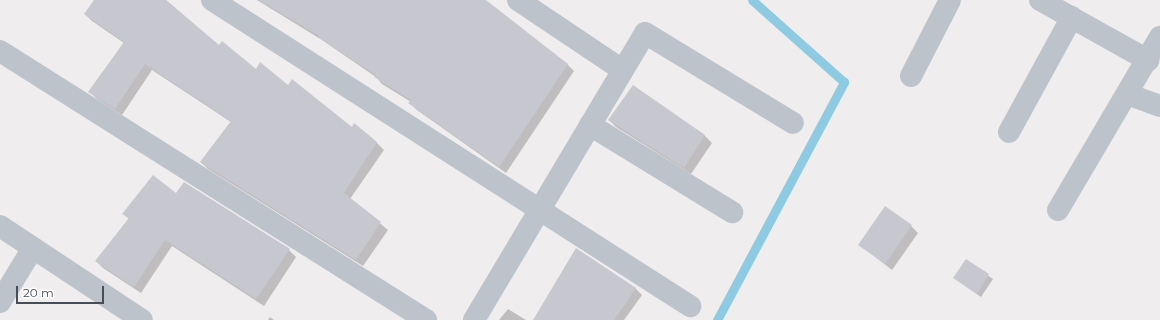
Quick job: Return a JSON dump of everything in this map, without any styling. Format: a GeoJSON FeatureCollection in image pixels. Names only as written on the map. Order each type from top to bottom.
{"type":"FeatureCollection","features":[{"type":"Feature","properties":{"kind":"street"},"geometry":{"type":"LineString","coordinates":[[212,0],[690,306]]}},
{"type":"Feature","properties":{"kind":"street"},"geometry":{"type":"LineString","coordinates":[[518,0],[622,70]]}},
{"type":"Feature","properties":{"kind":"street"},"geometry":{"type":"LineString","coordinates":[[911,76],[950,0]]}},
{"type":"Feature","properties":{"kind":"street"},"geometry":{"type":"LineString","coordinates":[[1040,0],[1148,60]]}},
{"type":"Feature","properties":{"kind":"street"},"geometry":{"type":"LineString","coordinates":[[1009,132],[1072,18]]}},
{"type":"Feature","properties":{"kind":"street"},"geometry":{"type":"LineString","coordinates":[[474,320],[644,32],[793,123]]}},
{"type":"Feature","properties":{"kind":"street"},"geometry":{"type":"LineString","coordinates":[[1058,210],[1148,60],[1160,37]]}},
{"type":"Feature","properties":{"kind":"street"},"geometry":{"type":"LineString","coordinates":[[0,51],[426,320]]}},
{"type":"Feature","properties":{"kind":"street"},"geometry":{"type":"LineString","coordinates":[[1127,94],[1160,106]]}},
{"type":"Feature","properties":{"kind":"street"},"geometry":{"type":"LineString","coordinates":[[590,125],[732,212]]}},
{"type":"Feature","properties":{"kind":"street"},"geometry":{"type":"LineString","coordinates":[[0,226],[142,320]]}},
{"type":"Feature","properties":{"kind":"street"},"geometry":{"type":"LineString","coordinates":[[0,302],[33,248]]}},
{"type":"Feature","properties":{"kind":"building"},"geometry":{"type":"Polygon","coordinates":[[[94,0],[166,0],[219,45],[222,41],[256,69],[260,62],[288,85],[292,79],[352,127],[354,123],[377,142],[344,193],[381,222],[356,260],[200,162],[231,121],[145,64],[115,109],[88,92],[124,42],[84,14],[94,0]]]}},
{"type":"Feature","properties":{"kind":"building"},"geometry":{"type":"Polygon","coordinates":[[[259,0],[486,0],[568,64],[499,167],[408,103],[411,100],[374,77],[376,75],[318,37],[319,36],[259,0]]]}},
{"type":"Feature","properties":{"kind":"building"},"geometry":{"type":"Polygon","coordinates":[[[633,85],[705,135],[684,168],[608,120],[633,85]]]}},
{"type":"Feature","properties":{"kind":"building"},"geometry":{"type":"Polygon","coordinates":[[[153,175],[176,193],[184,182],[290,249],[256,299],[165,240],[134,287],[95,261],[129,218],[122,214],[153,175]]]}},
{"type":"Feature","properties":{"kind":"building"},"geometry":{"type":"Polygon","coordinates":[[[885,206],[912,225],[885,264],[858,245],[885,206]]]}},
{"type":"Feature","properties":{"kind":"building"},"geometry":{"type":"Polygon","coordinates":[[[576,248],[636,288],[614,320],[533,320],[576,248]]]}},
{"type":"Feature","properties":{"kind":"building"},"geometry":{"type":"Polygon","coordinates":[[[966,259],[989,274],[977,294],[953,278],[966,259]]]}},
{"type":"Feature","properties":{"kind":"waterway"},"geometry":{"type":"LineString","coordinates":[[717,320],[844,82],[752,0]]}}]}
